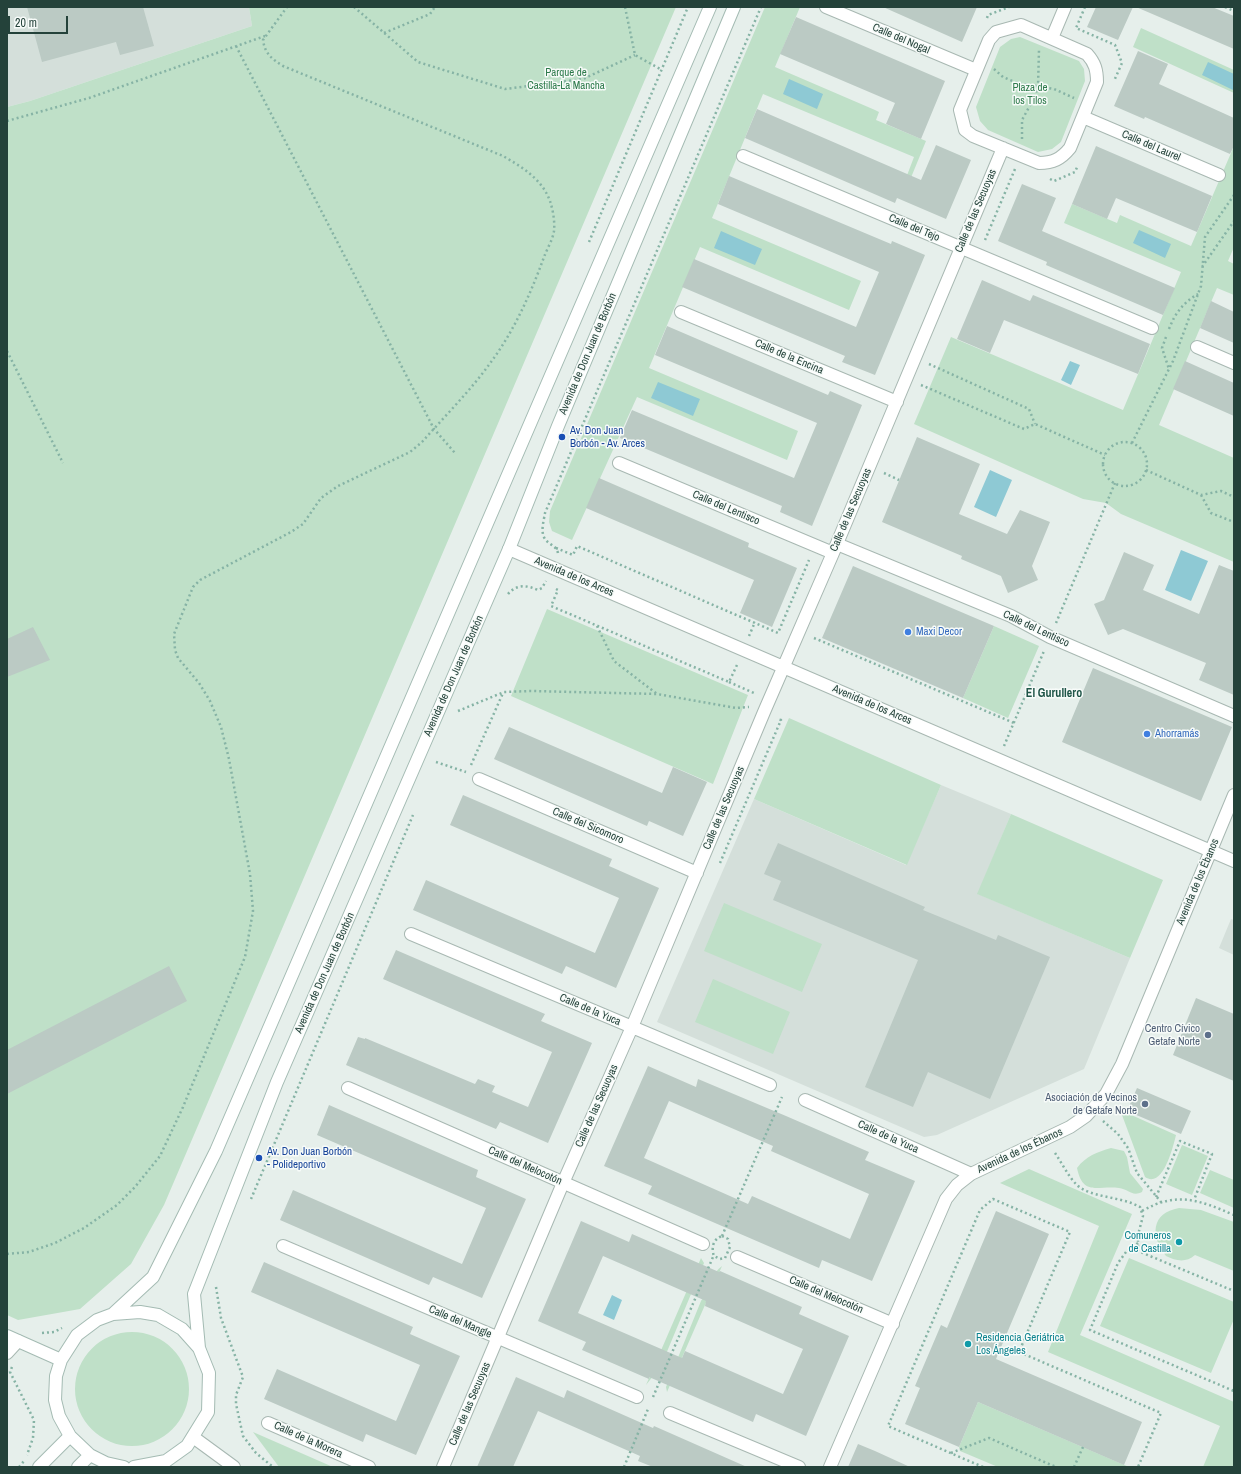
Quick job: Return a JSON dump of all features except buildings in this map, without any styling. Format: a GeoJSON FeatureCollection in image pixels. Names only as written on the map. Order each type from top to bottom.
{"type":"FeatureCollection","features":[{"type":"Feature","properties":{"kind":"street"},"geometry":{"type":"LineString","coordinates":[[113,1314],[153,1277],[216,1151],[710,7]]}},
{"type":"Feature","properties":{"kind":"street","name":"Avenida de Don Juan de Borbón"},"geometry":{"type":"LineString","coordinates":[[199,1348],[194,1294],[277,1082],[509,549],[558,426],[734,7]]}},
{"type":"Feature","properties":{"kind":"street","name":"Calle del Nogal"},"geometry":{"type":"LineString","coordinates":[[826,7],[976,70]]}},
{"type":"Feature","properties":{"kind":"street"},"geometry":{"type":"LineString","coordinates":[[1052,38],[1065,7]]}},
{"type":"Feature","properties":{"kind":"street"},"geometry":{"type":"LineString","coordinates":[[1021,25],[1087,54],[1093,61],[1097,71],[1097,82],[1070,148],[1063,156],[1056,161],[1039,163],[973,136],[966,130],[961,120],[960,110],[981,58],[989,40],[996,32],[1021,25]]}},
{"type":"Feature","properties":{"kind":"street","name":"Calle del Laurel"},"geometry":{"type":"LineString","coordinates":[[1083,117],[1219,174]]}},
{"type":"Feature","properties":{"kind":"street","name":"Calle de las Secuoyas"},"geometry":{"type":"LineString","coordinates":[[444,1467],[563,1183],[632,1027],[760,720],[785,668],[1003,148]]}},
{"type":"Feature","properties":{"kind":"street","name":"Calle del Tejo"},"geometry":{"type":"LineString","coordinates":[[743,156],[1152,328]]}},
{"type":"Feature","properties":{"kind":"street","name":"Calle de la Encina"},"geometry":{"type":"LineString","coordinates":[[681,312],[897,402]]}},
{"type":"Feature","properties":{"kind":"street"},"geometry":{"type":"LineString","coordinates":[[1197,347],[1234,363]]}},
{"type":"Feature","properties":{"kind":"street","name":"Calle del Lentisco"},"geometry":{"type":"LineString","coordinates":[[619,463],[835,549],[1010,616],[1050,636],[1234,716]]}},
{"type":"Feature","properties":{"kind":"street","name":"Avenida de los Arces"},"geometry":{"type":"LineString","coordinates":[[509,549],[1234,861]]}},
{"type":"Feature","properties":{"kind":"street","name":"Calle del Sicomoro"},"geometry":{"type":"LineString","coordinates":[[479,779],[697,873]]}},
{"type":"Feature","properties":{"kind":"street","name":"Avenida de los Ébanos"},"geometry":{"type":"LineString","coordinates":[[830,1467],[946,1199],[957,1185],[971,1174],[1070,1127],[1086,1116],[1106,1094],[1122,1064],[1234,795]]}},
{"type":"Feature","properties":{"kind":"street","name":"Calle de la Yuca"},"geometry":{"type":"LineString","coordinates":[[411,934],[770,1085]]}},
{"type":"Feature","properties":{"kind":"street","name":"Calle del Melocotón"},"geometry":{"type":"LineString","coordinates":[[348,1088],[703,1244]]}},
{"type":"Feature","properties":{"kind":"street","name":"Calle de la Yuca"},"geometry":{"type":"LineString","coordinates":[[805,1100],[971,1174]]}},
{"type":"Feature","properties":{"kind":"street","name":"Calle del Mangle"},"geometry":{"type":"LineString","coordinates":[[283,1246],[637,1397]]}},
{"type":"Feature","properties":{"kind":"street","name":"Calle del Melocotón"},"geometry":{"type":"LineString","coordinates":[[737,1257],[893,1324]]}},
{"type":"Feature","properties":{"kind":"street"},"geometry":{"type":"LineString","coordinates":[[124,1467],[106,1463],[90,1455],[70,1436],[59,1416],[55,1400],[56,1376],[61,1360],[77,1335],[97,1320],[113,1314],[140,1312],[158,1316],[182,1328],[199,1348],[209,1373],[208,1412],[187,1446],[166,1461],[134,1467]]}},
{"type":"Feature","properties":{"kind":"street"},"geometry":{"type":"LineString","coordinates":[[7,1353],[17,1341],[61,1360]]}},
{"type":"Feature","properties":{"kind":"street"},"geometry":{"type":"LineString","coordinates":[[670,1413],[799,1467]]}},
{"type":"Feature","properties":{"kind":"street","name":"Calle de la Morera"},"geometry":{"type":"LineString","coordinates":[[268,1423],[369,1467]]}},
{"type":"Feature","properties":{"kind":"street"},"geometry":{"type":"LineString","coordinates":[[39,1467],[70,1436]]}},
{"type":"Feature","properties":{"kind":"street"},"geometry":{"type":"LineString","coordinates":[[193,1437],[234,1467]]}},
{"type":"Feature","properties":{"kind":"street"},"geometry":{"type":"LineString","coordinates":[[78,1467],[90,1455]]}},
{"type":"Feature","properties":{"kind":"path"},"geometry":{"type":"LineString","coordinates":[[7,1254],[29,1252],[56,1243],[84,1228],[117,1205],[135,1187],[160,1156],[183,1107],[245,957],[253,911],[250,874],[229,759],[221,727],[210,701],[199,683],[178,658],[175,650],[174,634],[193,588],[200,580],[291,532],[303,524],[321,498],[332,490],[410,452],[422,442],[490,363],[502,346],[535,282],[554,232],[554,219],[550,202],[544,189],[532,175],[503,156],[283,66],[272,59],[264,50],[263,40],[287,7]]}},
{"type":"Feature","properties":{"kind":"path"},"geometry":{"type":"LineString","coordinates":[[354,7],[418,62],[505,89],[583,79],[635,55]]}},
{"type":"Feature","properties":{"kind":"path"},"geometry":{"type":"LineString","coordinates":[[384,33],[430,14],[435,7]]}},
{"type":"Feature","properties":{"kind":"path"},"geometry":{"type":"LineString","coordinates":[[625,7],[635,55],[662,70]]}},
{"type":"Feature","properties":{"kind":"path"},"geometry":{"type":"LineString","coordinates":[[588,243],[688,7]]}},
{"type":"Feature","properties":{"kind":"path"},"geometry":{"type":"LineString","coordinates":[[505,601],[512,590],[519,586],[529,586],[538,590],[542,588],[552,568],[558,552],[554,545],[545,539],[542,531],[545,513],[761,7]]}},
{"type":"Feature","properties":{"kind":"path"},"geometry":{"type":"LineString","coordinates":[[1085,7],[1076,28],[1115,44],[1122,63],[1113,84]]}},
{"type":"Feature","properties":{"kind":"path"},"geometry":{"type":"LineString","coordinates":[[1224,12],[1225,7],[1234,11]]}},
{"type":"Feature","properties":{"kind":"path"},"geometry":{"type":"LineString","coordinates":[[7,121],[96,96],[266,36]]}},
{"type":"Feature","properties":{"kind":"path"},"geometry":{"type":"LineString","coordinates":[[1022,145],[1022,120],[1038,87],[1040,45]]}},
{"type":"Feature","properties":{"kind":"path"},"geometry":{"type":"LineString","coordinates":[[236,46],[434,429],[455,453]]}},
{"type":"Feature","properties":{"kind":"path"},"geometry":{"type":"LineString","coordinates":[[981,58],[1003,77],[1017,83],[1054,89],[1088,104]]}},
{"type":"Feature","properties":{"kind":"path"},"geometry":{"type":"LineString","coordinates":[[1048,178],[1054,181],[1075,172],[1081,158]]}},
{"type":"Feature","properties":{"kind":"path"},"geometry":{"type":"LineString","coordinates":[[978,255],[1017,164]]}},
{"type":"Feature","properties":{"kind":"path"},"geometry":{"type":"LineString","coordinates":[[1132,443],[1169,369],[1201,286],[1205,237],[1234,195]]}},
{"type":"Feature","properties":{"kind":"path"},"geometry":{"type":"LineString","coordinates":[[1202,268],[1234,221]]}},
{"type":"Feature","properties":{"kind":"path"},"geometry":{"type":"LineString","coordinates":[[1169,369],[1162,348],[1172,321],[1185,302],[1198,294]]}},
{"type":"Feature","properties":{"kind":"path"},"geometry":{"type":"LineString","coordinates":[[7,351],[63,463]]}},
{"type":"Feature","properties":{"kind":"path"},"geometry":{"type":"LineString","coordinates":[[915,358],[1029,409],[1035,424],[1105,455]]}},
{"type":"Feature","properties":{"kind":"path"},"geometry":{"type":"LineString","coordinates":[[928,372],[934,358]]}},
{"type":"Feature","properties":{"kind":"path"},"geometry":{"type":"LineString","coordinates":[[918,393],[924,378]]}},
{"type":"Feature","properties":{"kind":"path"},"geometry":{"type":"LineString","coordinates":[[906,379],[1024,429],[1035,424]]}},
{"type":"Feature","properties":{"kind":"path"},"geometry":{"type":"LineString","coordinates":[[1124,442],[1132,443],[1143,451],[1147,464],[1146,470],[1137,482],[1122,486],[1115,483],[1104,471],[1103,463],[1105,455],[1109,448],[1116,444],[1124,442]]}},
{"type":"Feature","properties":{"kind":"path"},"geometry":{"type":"LineString","coordinates":[[881,480],[887,466]]}},
{"type":"Feature","properties":{"kind":"path"},"geometry":{"type":"LineString","coordinates":[[1146,470],[1201,495],[1221,491],[1234,497]]}},
{"type":"Feature","properties":{"kind":"path"},"geometry":{"type":"LineString","coordinates":[[884,473],[899,480]]}},
{"type":"Feature","properties":{"kind":"path"},"geometry":{"type":"LineString","coordinates":[[1201,495],[1211,513],[1234,522]]}},
{"type":"Feature","properties":{"kind":"path"},"geometry":{"type":"LineString","coordinates":[[544,584],[558,590],[551,606],[754,693],[745,713]]}},
{"type":"Feature","properties":{"kind":"path"},"geometry":{"type":"LineString","coordinates":[[729,682],[755,622]]}},
{"type":"Feature","properties":{"kind":"path"},"geometry":{"type":"LineString","coordinates":[[596,625],[614,661],[657,694]]}},
{"type":"Feature","properties":{"kind":"path"},"geometry":{"type":"LineString","coordinates":[[812,637],[1014,724]]}},
{"type":"Feature","properties":{"kind":"path"},"geometry":{"type":"LineString","coordinates":[[458,711],[504,692],[531,691],[657,694],[736,708]]}},
{"type":"Feature","properties":{"kind":"path"},"geometry":{"type":"LineString","coordinates":[[439,755],[436,762],[464,773],[468,771],[504,692]]}},
{"type":"Feature","properties":{"kind":"path"},"geometry":{"type":"LineString","coordinates":[[454,718],[460,704]]}},
{"type":"Feature","properties":{"kind":"path"},"geometry":{"type":"LineString","coordinates":[[248,1205],[414,813]]}},
{"type":"Feature","properties":{"kind":"path"},"geometry":{"type":"LineString","coordinates":[[624,1467],[714,1256],[712,1248],[715,1240],[722,1236],[784,1091],[770,1085]]}},
{"type":"Feature","properties":{"kind":"path"},"geometry":{"type":"LineString","coordinates":[[1098,1126],[1103,1121],[1118,1134],[1128,1148],[1137,1173],[1161,1202]]}},
{"type":"Feature","properties":{"kind":"path"},"geometry":{"type":"LineString","coordinates":[[1156,1197],[1180,1141],[1212,1154],[1194,1200]]}},
{"type":"Feature","properties":{"kind":"path"},"geometry":{"type":"LineString","coordinates":[[1048,1156],[1062,1150]]}},
{"type":"Feature","properties":{"kind":"path"},"geometry":{"type":"LineString","coordinates":[[1055,1153],[1076,1185],[1097,1195],[1130,1201],[1140,1207],[1143,1216],[1138,1235],[1138,1251],[1234,1291]]}},
{"type":"Feature","properties":{"kind":"path"},"geometry":{"type":"LineString","coordinates":[[983,1467],[888,1426],[980,1210],[993,1199],[1070,1232],[1019,1352],[1161,1413],[1138,1467]]}},
{"type":"Feature","properties":{"kind":"path"},"geometry":{"type":"LineString","coordinates":[[1142,1211],[1166,1200],[1194,1200],[1234,1215]]}},
{"type":"Feature","properties":{"kind":"path"},"geometry":{"type":"LineString","coordinates":[[714,1256],[720,1259],[725,1258],[728,1253],[730,1247],[728,1239],[722,1236]]}},
{"type":"Feature","properties":{"kind":"path"},"geometry":{"type":"LineString","coordinates":[[1138,1243],[1126,1252],[1118,1263],[1090,1330],[1234,1391]]}},
{"type":"Feature","properties":{"kind":"path"},"geometry":{"type":"LineString","coordinates":[[215,1283],[216,1297],[221,1318],[243,1377],[236,1395],[236,1404],[243,1436],[256,1453],[273,1467]]}},
{"type":"Feature","properties":{"kind":"path"},"geometry":{"type":"LineString","coordinates":[[19,1467],[27,1457],[33,1438],[34,1420],[10,1372],[17,1341],[33,1333],[54,1332],[67,1326]]}},
{"type":"Feature","properties":{"kind":"path"},"geometry":{"type":"LineString","coordinates":[[951,1453],[989,1438],[1056,1467]]}},
{"type":"Feature","properties":{"kind":"path"},"geometry":{"type":"LineString","coordinates":[[1074,1467],[1083,1447]]}},
{"type":"Feature","properties":{"kind":"shaded area"},"geometry":{"type":"Polygon","coordinates":[[[7,7],[249,7],[252,26],[30,101],[7,107],[7,7]]]}},
{"type":"Feature","properties":{"kind":"shaded area"},"geometry":{"type":"Polygon","coordinates":[[[941,785],[1011,814],[978,894],[1130,958],[1084,1069],[937,1135],[924,1137],[657,1022],[754,799],[906,865],[941,785]]]}},
{"type":"Feature","properties":{"kind":"shaded area"},"geometry":{"type":"Polygon","coordinates":[[[1231,919],[1234,920],[1234,955],[1219,948],[1231,919]]]}},
{"type":"Feature","properties":{"kind":"green space","name":"Parque de Castilla-La Mancha"},"geometry":{"type":"Polygon","coordinates":[[[249,7],[676,7],[164,1205],[131,1264],[80,1309],[18,1320],[7,1315],[7,107],[30,101],[252,26],[249,7]]]}},
{"type":"Feature","properties":{"kind":"green space"},"geometry":{"type":"Polygon","coordinates":[[[765,7],[800,7],[775,67],[875,110],[879,112],[876,120],[926,141],[910,180],[906,178],[914,157],[763,94],[712,218],[861,281],[849,310],[700,247],[649,368],[798,431],[787,460],[637,397],[572,540],[552,531],[549,522],[550,511],[765,7]]]}},
{"type":"Feature","properties":{"kind":"green space"},"geometry":{"type":"Polygon","coordinates":[[[1141,28],[1234,70],[1234,93],[1133,47],[1141,28]]]}},
{"type":"Feature","properties":{"kind":"green space","name":"Plaza de los Tilos"},"geometry":{"type":"Polygon","coordinates":[[[1020,37],[1079,61],[1084,69],[1085,81],[1061,142],[1052,149],[1038,152],[988,130],[980,121],[976,107],[1000,47],[1011,39],[1020,37]]]}},
{"type":"Feature","properties":{"kind":"green space"},"geometry":{"type":"Polygon","coordinates":[[[1234,146],[1234,247],[1228,261],[1234,264],[1234,295],[1217,288],[1159,425],[1234,458],[1234,562],[1121,514],[1106,503],[1083,499],[914,424],[951,337],[1123,410],[1181,272],[1064,223],[1072,204],[1117,223],[1120,215],[1191,246],[1234,146]]]}},
{"type":"Feature","properties":{"kind":"green space"},"geometry":{"type":"Polygon","coordinates":[[[547,609],[748,695],[713,784],[511,696],[547,609]]]}},
{"type":"Feature","properties":{"kind":"green space"},"geometry":{"type":"Polygon","coordinates":[[[994,626],[1039,646],[1008,718],[963,698],[994,626]]]}},
{"type":"Feature","properties":{"kind":"green space"},"geometry":{"type":"Polygon","coordinates":[[[789,718],[941,785],[907,865],[754,799],[789,718]]]}},
{"type":"Feature","properties":{"kind":"green space"},"geometry":{"type":"Polygon","coordinates":[[[1011,814],[1163,880],[1130,958],[977,894],[1011,814]]]}},
{"type":"Feature","properties":{"kind":"green space"},"geometry":{"type":"Polygon","coordinates":[[[724,903],[822,944],[802,992],[704,951],[724,903]]]}},
{"type":"Feature","properties":{"kind":"green space"},"geometry":{"type":"Polygon","coordinates":[[[713,979],[790,1012],[773,1054],[695,1022],[713,979]]]}},
{"type":"Feature","properties":{"kind":"green space"},"geometry":{"type":"Polygon","coordinates":[[[1118,1109],[1176,1135],[1170,1157],[1162,1172],[1157,1177],[1151,1179],[1145,1177],[1122,1115],[1118,1109]]]}},
{"type":"Feature","properties":{"kind":"green space"},"geometry":{"type":"Polygon","coordinates":[[[1182,1145],[1208,1156],[1192,1195],[1166,1184],[1182,1145]]]}},
{"type":"Feature","properties":{"kind":"green space"},"geometry":{"type":"Polygon","coordinates":[[[1111,1148],[1124,1151],[1127,1157],[1130,1173],[1143,1189],[1142,1192],[1135,1194],[1119,1188],[1092,1188],[1083,1183],[1077,1168],[1084,1160],[1092,1155],[1111,1148]]]}},
{"type":"Feature","properties":{"kind":"green space"},"geometry":{"type":"Polygon","coordinates":[[[1029,1169],[1132,1214],[1080,1335],[1234,1402],[1234,1467],[1203,1467],[1220,1426],[1048,1352],[1099,1226],[1000,1183],[1029,1169]]]}},
{"type":"Feature","properties":{"kind":"green space"},"geometry":{"type":"Polygon","coordinates":[[[1210,1170],[1234,1180],[1234,1208],[1200,1193],[1210,1170]]]}},
{"type":"Feature","properties":{"kind":"green space"},"geometry":{"type":"Polygon","coordinates":[[[1179,1208],[1201,1210],[1234,1222],[1234,1271],[1195,1255],[1192,1258],[1185,1260],[1173,1259],[1166,1256],[1157,1241],[1156,1226],[1158,1220],[1163,1215],[1179,1208]]]}},
{"type":"Feature","properties":{"kind":"green space"},"geometry":{"type":"Polygon","coordinates":[[[701,1258],[704,1263],[661,1366],[646,1385],[701,1258]]]}},
{"type":"Feature","properties":{"kind":"green space"},"geometry":{"type":"Polygon","coordinates":[[[1129,1258],[1234,1302],[1234,1319],[1211,1373],[1100,1326],[1129,1258]]]}},
{"type":"Feature","properties":{"kind":"green space"},"geometry":{"type":"Polygon","coordinates":[[[722,1266],[667,1392],[666,1387],[701,1301],[715,1273],[722,1266]]]}},
{"type":"Feature","properties":{"kind":"green space"},"geometry":{"type":"Polygon","coordinates":[[[132,1332],[154,1336],[173,1348],[185,1367],[189,1389],[185,1411],[173,1430],[154,1442],[132,1446],[110,1442],[91,1430],[79,1411],[75,1389],[79,1367],[91,1348],[110,1336],[132,1332]]]}},
{"type":"Feature","properties":{"kind":"green space"},"geometry":{"type":"Polygon","coordinates":[[[978,1402],[1129,1467],[998,1467],[960,1451],[959,1447],[978,1402]]]}},
{"type":"Feature","properties":{"kind":"green space"},"geometry":{"type":"Polygon","coordinates":[[[253,1432],[333,1467],[279,1467],[253,1432]]]}},
{"type":"Feature","properties":{"kind":"water"},"geometry":{"type":"Polygon","coordinates":[[[1208,62],[1234,74],[1233,90],[1202,75],[1208,62]]]}},
{"type":"Feature","properties":{"kind":"water"},"geometry":{"type":"Polygon","coordinates":[[[789,79],[823,94],[817,109],[783,94],[789,79]]]}},
{"type":"Feature","properties":{"kind":"water"},"geometry":{"type":"Polygon","coordinates":[[[1139,230],[1171,244],[1165,258],[1133,243],[1139,230]]]}},
{"type":"Feature","properties":{"kind":"water"},"geometry":{"type":"Polygon","coordinates":[[[721,231],[762,249],[755,265],[714,248],[721,231]]]}},
{"type":"Feature","properties":{"kind":"water"},"geometry":{"type":"Polygon","coordinates":[[[1070,361],[1080,365],[1071,385],[1061,380],[1070,361]]]}},
{"type":"Feature","properties":{"kind":"water"},"geometry":{"type":"Polygon","coordinates":[[[658,382],[700,399],[693,416],[651,398],[658,382]]]}},
{"type":"Feature","properties":{"kind":"water"},"geometry":{"type":"Polygon","coordinates":[[[990,470],[1012,480],[996,517],[974,507],[990,470]]]}},
{"type":"Feature","properties":{"kind":"water"},"geometry":{"type":"Polygon","coordinates":[[[1181,550],[1208,561],[1191,601],[1165,590],[1181,550]]]}},
{"type":"Feature","properties":{"kind":"water"},"geometry":{"type":"Polygon","coordinates":[[[612,1295],[622,1300],[614,1320],[603,1315],[612,1295]]]}},
{"type":"Feature","properties":{"kind":"place","name":"Av. Don Juan Borbón - Av. Arces"},"geometry":{"type":"Point","coordinates":[562,437]}},
{"type":"Feature","properties":{"kind":"place","name":"Maxi Decor"},"geometry":{"type":"Point","coordinates":[908,632]}},
{"type":"Feature","properties":{"kind":"place","name":"Ahorramás"},"geometry":{"type":"Point","coordinates":[1147,734]}},
{"type":"Feature","properties":{"kind":"place","name":"Centro Cívico Getafe Norte"},"geometry":{"type":"Point","coordinates":[1208,1035]}},
{"type":"Feature","properties":{"kind":"place","name":"Asociación de Vecinos de Getafe Norte"},"geometry":{"type":"Point","coordinates":[1145,1104]}},
{"type":"Feature","properties":{"kind":"place","name":"Av. Don Juan Borbón - Polideportivo"},"geometry":{"type":"Point","coordinates":[259,1158]}},
{"type":"Feature","properties":{"kind":"place","name":"Comuneros de Castilla"},"geometry":{"type":"Point","coordinates":[1179,1242]}},
{"type":"Feature","properties":{"kind":"place","name":"Residencia Geriátrica Los Ángeles"},"geometry":{"type":"Point","coordinates":[968,1344]}},
{"type":"Feature","properties":{"kind":"district","name":"El Gurullero"},"geometry":{"type":"Point","coordinates":[1054,694]}}]}
